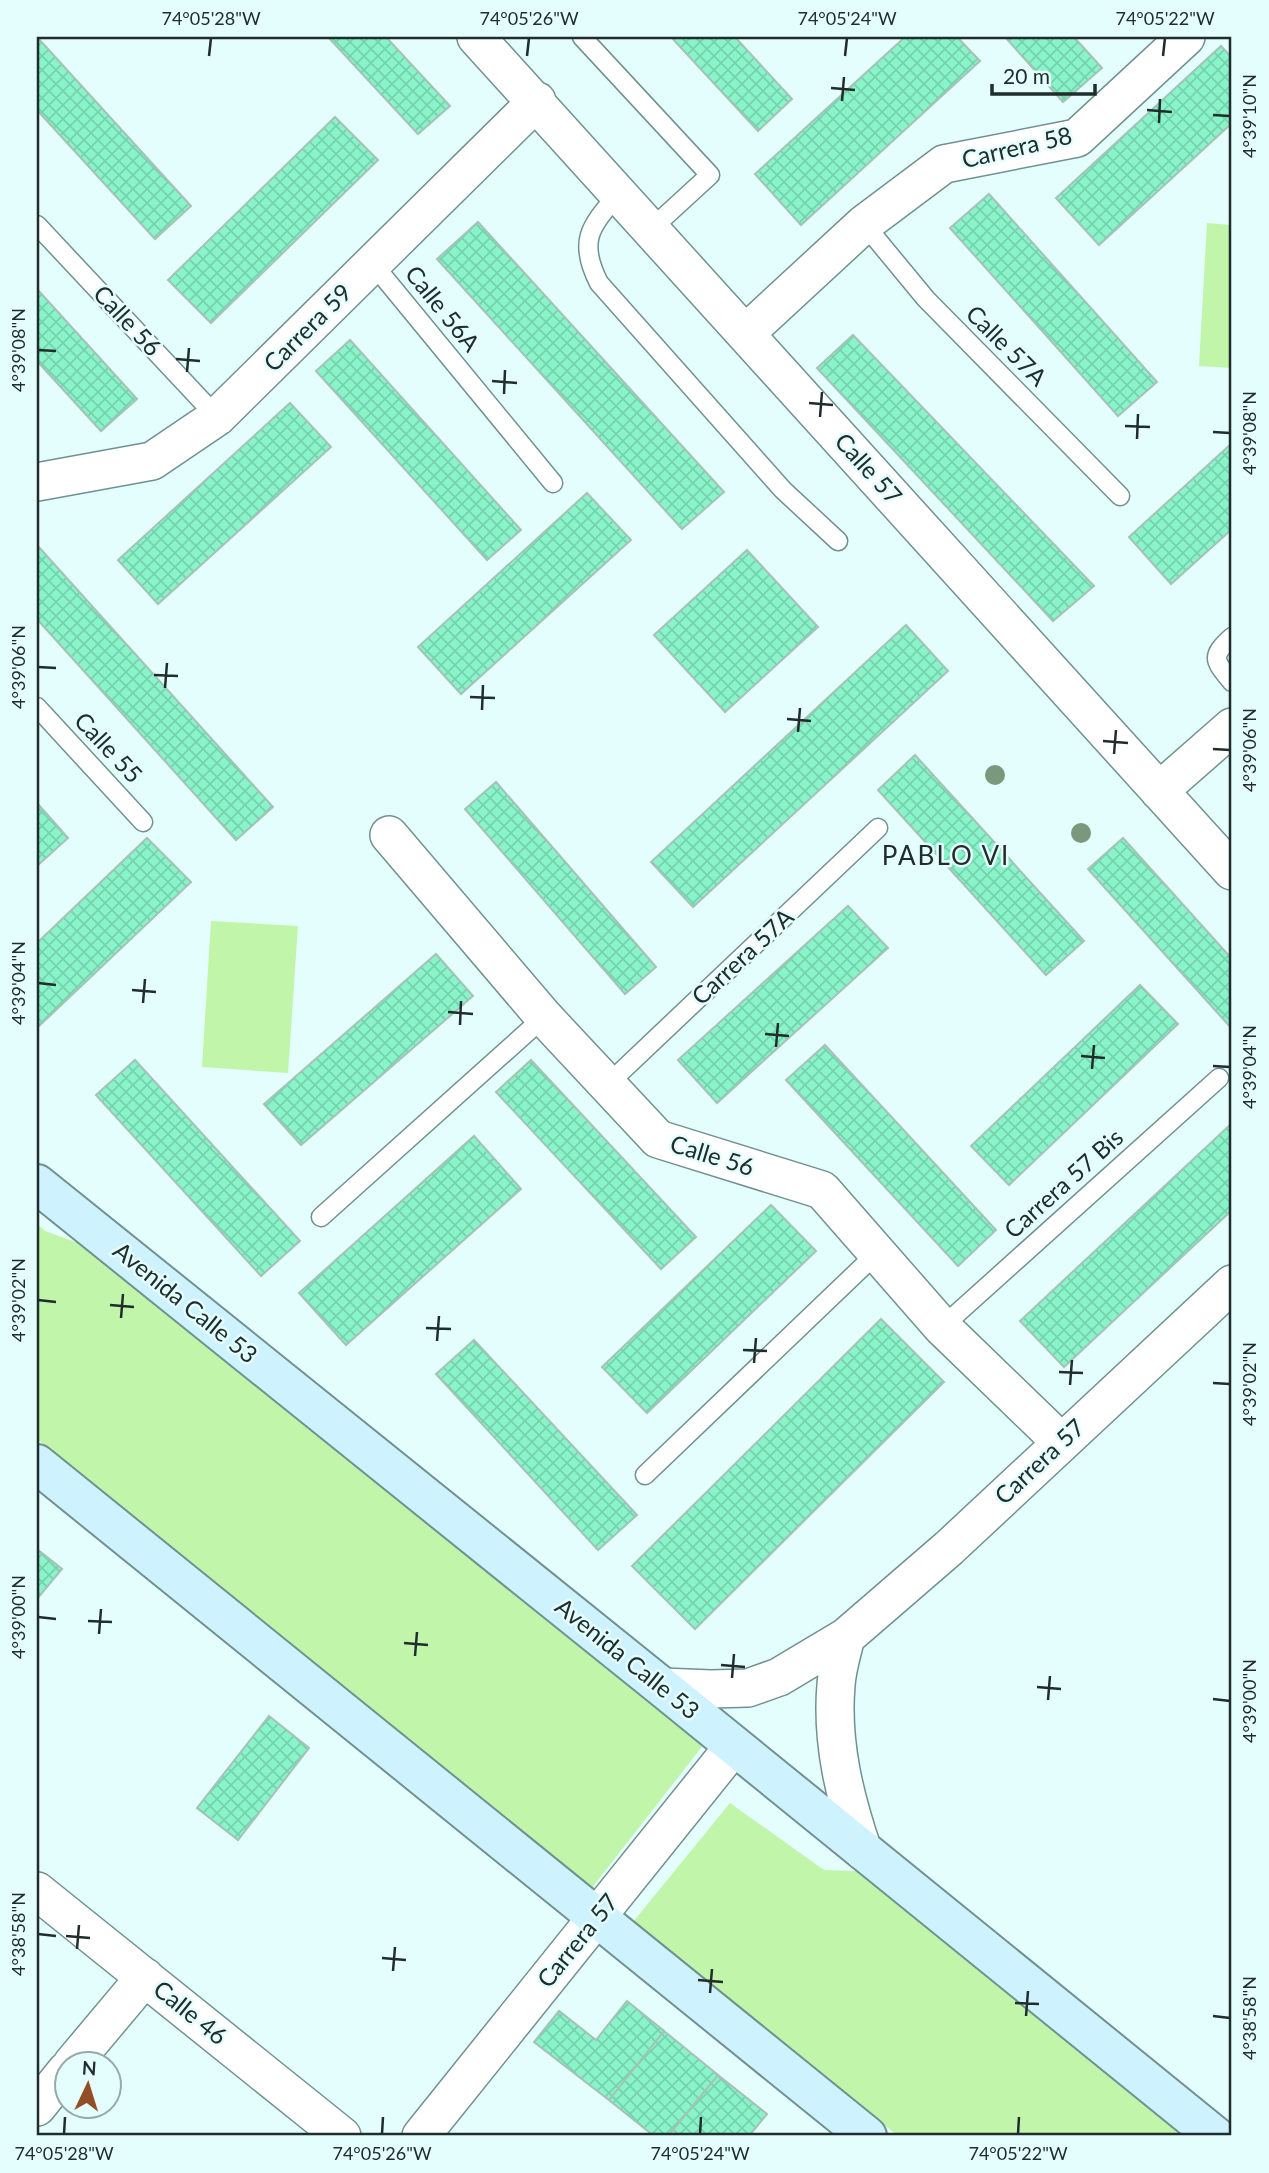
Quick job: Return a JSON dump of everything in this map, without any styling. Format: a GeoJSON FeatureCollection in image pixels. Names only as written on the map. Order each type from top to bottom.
{"type":"FeatureCollection","features":[{"type":"Feature","properties":{"kind":"main road","name":"Avenida Calle 53"},"geometry":{"type":"LineString","coordinates":[[37,1184],[1215,2136]]}},
{"type":"Feature","properties":{"kind":"main road"},"geometry":{"type":"LineString","coordinates":[[37,1464],[867,2136]]}},
{"type":"Feature","properties":{"kind":"street","name":"Calle 57"},"geometry":{"type":"LineString","coordinates":[[477,37],[1232,870]]}},
{"type":"Feature","properties":{"kind":"street","name":"Carrera 58"},"geometry":{"type":"LineString","coordinates":[[746,333],[864,224],[944,164],[1077,138],[1174,41]]}},
{"type":"Feature","properties":{"kind":"street","name":"Carrera 59"},"geometry":{"type":"LineString","coordinates":[[37,482],[152,461],[217,417],[537,101]]}},
{"type":"Feature","properties":{"kind":"street"},"geometry":{"type":"LineString","coordinates":[[1159,791],[1232,727]]}},
{"type":"Feature","properties":{"kind":"street","name":"Calle 56"},"geometry":{"type":"LineString","coordinates":[[389,835],[544,1017],[659,1139],[821,1190],[942,1327],[1061,1442]]}},
{"type":"Feature","properties":{"kind":"street","name":"Carrera 57"},"geometry":{"type":"LineString","coordinates":[[662,1687],[748,1688],[779,1676],[846,1637],[949,1548],[1232,1284]]}},
{"type":"Feature","properties":{"kind":"street"},"geometry":{"type":"LineString","coordinates":[[846,1637],[836,1685],[839,1765],[847,1805],[863,1851]]}},
{"type":"Feature","properties":{"kind":"street","name":"Carrera 57"},"geometry":{"type":"LineString","coordinates":[[421,2136],[734,1746]]}},
{"type":"Feature","properties":{"kind":"street","name":"Calle 46"},"geometry":{"type":"LineString","coordinates":[[37,1891],[342,2136]]}},
{"type":"Feature","properties":{"kind":"street"},"geometry":{"type":"LineString","coordinates":[[84,2050],[145,1977]]}},
{"type":"Feature","properties":{"kind":"street"},"geometry":{"type":"LineString","coordinates":[[37,2107],[52,2088]]}},
{"type":"Feature","properties":{"kind":"lane"},"geometry":{"type":"LineString","coordinates":[[582,37],[710,175],[650,230]]}},
{"type":"Feature","properties":{"kind":"lane"},"geometry":{"type":"LineString","coordinates":[[619,193],[592,225],[589,238],[588,251],[599,284],[783,490],[838,541]]}},
{"type":"Feature","properties":{"kind":"lane","name":"Calle 57A"},"geometry":{"type":"LineString","coordinates":[[864,224],[926,299],[1120,496]]}},
{"type":"Feature","properties":{"kind":"lane","name":"Calle 56"},"geometry":{"type":"LineString","coordinates":[[37,225],[217,417]]}},
{"type":"Feature","properties":{"kind":"lane","name":"Calle 56A"},"geometry":{"type":"LineString","coordinates":[[373,264],[553,483]]}},
{"type":"Feature","properties":{"kind":"lane"},"geometry":{"type":"LineString","coordinates":[[1232,637],[1218,650],[1216,657],[1217,664],[1232,681]]}},
{"type":"Feature","properties":{"kind":"lane","name":"Calle 55"},"geometry":{"type":"LineString","coordinates":[[37,707],[143,822]]}},
{"type":"Feature","properties":{"kind":"lane","name":"Carrera 57A"},"geometry":{"type":"LineString","coordinates":[[607,1085],[878,828]]}},
{"type":"Feature","properties":{"kind":"lane"},"geometry":{"type":"LineString","coordinates":[[321,1217],[544,1017]]}},
{"type":"Feature","properties":{"kind":"lane","name":"Carrera 57 Bis"},"geometry":{"type":"LineString","coordinates":[[942,1327],[1219,1077]]}},
{"type":"Feature","properties":{"kind":"lane"},"geometry":{"type":"LineString","coordinates":[[645,1475],[877,1253]]}},
{"type":"Feature","properties":{"kind":"green space"},"geometry":{"type":"Polygon","coordinates":[[[1207,223],[1232,225],[1232,368],[1199,366],[1207,223]]]}},
{"type":"Feature","properties":{"kind":"green space"},"geometry":{"type":"Polygon","coordinates":[[[211,921],[298,926],[288,1073],[202,1067],[211,921]]]}},
{"type":"Feature","properties":{"kind":"green space"},"geometry":{"type":"Polygon","coordinates":[[[37,1224],[45,1231],[89,1247],[704,1744],[591,1889],[37,1439],[37,1224]]]}},
{"type":"Feature","properties":{"kind":"green space"},"geometry":{"type":"Polygon","coordinates":[[[730,1803],[824,1870],[856,1871],[1184,2136],[898,2136],[633,1922],[730,1803]]]}},
{"type":"Feature","properties":{"kind":"building"},"geometry":{"type":"Polygon","coordinates":[[[37,37],[191,206],[155,239],[37,110],[37,37]]]}},
{"type":"Feature","properties":{"kind":"building"},"geometry":{"type":"Polygon","coordinates":[[[328,37],[386,37],[450,106],[418,134],[328,37]]]}},
{"type":"Feature","properties":{"kind":"building"},"geometry":{"type":"Polygon","coordinates":[[[671,37],[735,37],[792,99],[758,131],[671,37]]]}},
{"type":"Feature","properties":{"kind":"building"},"geometry":{"type":"Polygon","coordinates":[[[905,37],[957,37],[980,61],[801,225],[755,174],[905,37]]]}},
{"type":"Feature","properties":{"kind":"building"},"geometry":{"type":"Polygon","coordinates":[[[1005,37],[1074,37],[1102,68],[1063,102],[1005,37]]]}},
{"type":"Feature","properties":{"kind":"building"},"geometry":{"type":"Polygon","coordinates":[[[1221,46],[1232,58],[1232,123],[1099,245],[1056,198],[1221,46]]]}},
{"type":"Feature","properties":{"kind":"building"},"geometry":{"type":"Polygon","coordinates":[[[335,117],[378,160],[211,323],[168,280],[335,117]]]}},
{"type":"Feature","properties":{"kind":"building"},"geometry":{"type":"Polygon","coordinates":[[[989,194],[1157,382],[1118,416],[950,228],[989,194]]]}},
{"type":"Feature","properties":{"kind":"building"},"geometry":{"type":"Polygon","coordinates":[[[478,222],[724,492],[682,529],[437,259],[478,222]]]}},
{"type":"Feature","properties":{"kind":"building"},"geometry":{"type":"Polygon","coordinates":[[[37,289],[137,399],[101,431],[37,361],[37,289]]]}},
{"type":"Feature","properties":{"kind":"building"},"geometry":{"type":"Polygon","coordinates":[[[853,335],[1094,586],[1053,621],[817,368],[853,335]]]}},
{"type":"Feature","properties":{"kind":"building"},"geometry":{"type":"Polygon","coordinates":[[[350,340],[521,530],[487,560],[316,371],[350,340]]]}},
{"type":"Feature","properties":{"kind":"building"},"geometry":{"type":"Polygon","coordinates":[[[290,403],[331,447],[158,604],[118,560],[290,403]]]}},
{"type":"Feature","properties":{"kind":"building"},"geometry":{"type":"Polygon","coordinates":[[[1232,443],[1232,529],[1171,584],[1129,537],[1232,443]]]}},
{"type":"Feature","properties":{"kind":"building"},"geometry":{"type":"Polygon","coordinates":[[[587,493],[631,540],[461,694],[418,647],[587,493]]]}},
{"type":"Feature","properties":{"kind":"building"},"geometry":{"type":"Polygon","coordinates":[[[37,545],[273,807],[236,840],[37,619],[37,545]]]}},
{"type":"Feature","properties":{"kind":"building"},"geometry":{"type":"Polygon","coordinates":[[[747,550],[818,627],[725,712],[654,635],[747,550]]]}},
{"type":"Feature","properties":{"kind":"building"},"geometry":{"type":"Polygon","coordinates":[[[906,625],[948,671],[693,907],[651,862],[906,625]]]}},
{"type":"Feature","properties":{"kind":"building"},"geometry":{"type":"Polygon","coordinates":[[[915,755],[1084,941],[1046,975],[878,790],[915,755]]]}},
{"type":"Feature","properties":{"kind":"building"},"geometry":{"type":"Polygon","coordinates":[[[496,782],[656,967],[625,994],[465,809],[496,782]]]}},
{"type":"Feature","properties":{"kind":"building"},"geometry":{"type":"Polygon","coordinates":[[[37,803],[68,838],[37,866],[37,803]]]}},
{"type":"Feature","properties":{"kind":"building"},"geometry":{"type":"Polygon","coordinates":[[[147,838],[191,882],[37,1028],[37,943],[147,838]]]}},
{"type":"Feature","properties":{"kind":"building"},"geometry":{"type":"Polygon","coordinates":[[[1123,838],[1232,959],[1232,1029],[1088,869],[1123,838]]]}},
{"type":"Feature","properties":{"kind":"building"},"geometry":{"type":"Polygon","coordinates":[[[848,906],[888,948],[717,1103],[678,1060],[848,906]]]}},
{"type":"Feature","properties":{"kind":"building"},"geometry":{"type":"Polygon","coordinates":[[[436,954],[473,996],[301,1145],[264,1104],[436,954]]]}},
{"type":"Feature","properties":{"kind":"building"},"geometry":{"type":"Polygon","coordinates":[[[1140,985],[1178,1024],[1009,1185],[971,1146],[1140,985]]]}},
{"type":"Feature","properties":{"kind":"building"},"geometry":{"type":"Polygon","coordinates":[[[825,1045],[996,1230],[958,1266],[786,1080],[825,1045]]]}},
{"type":"Feature","properties":{"kind":"building"},"geometry":{"type":"Polygon","coordinates":[[[135,1060],[300,1241],[261,1276],[96,1095],[135,1060]]]}},
{"type":"Feature","properties":{"kind":"building"},"geometry":{"type":"Polygon","coordinates":[[[531,1060],[696,1237],[661,1269],[496,1092],[531,1060]]]}},
{"type":"Feature","properties":{"kind":"building"},"geometry":{"type":"Polygon","coordinates":[[[1232,1123],[1232,1210],[1064,1367],[1020,1321],[1232,1123]]]}},
{"type":"Feature","properties":{"kind":"building"},"geometry":{"type":"Polygon","coordinates":[[[474,1136],[521,1189],[346,1345],[299,1293],[474,1136]]]}},
{"type":"Feature","properties":{"kind":"building"},"geometry":{"type":"Polygon","coordinates":[[[771,1205],[816,1251],[647,1413],[602,1367],[771,1205]]]}},
{"type":"Feature","properties":{"kind":"building"},"geometry":{"type":"Polygon","coordinates":[[[881,1319],[944,1382],[695,1629],[632,1566],[881,1319]]]}},
{"type":"Feature","properties":{"kind":"building"},"geometry":{"type":"Polygon","coordinates":[[[474,1340],[637,1515],[598,1550],[436,1374],[474,1340]]]}},
{"type":"Feature","properties":{"kind":"building"},"geometry":{"type":"Polygon","coordinates":[[[37,1549],[62,1569],[37,1599],[37,1549]]]}},
{"type":"Feature","properties":{"kind":"building"},"geometry":{"type":"Polygon","coordinates":[[[269,1716],[309,1748],[238,1840],[197,1808],[269,1716]]]}},
{"type":"Feature","properties":{"kind":"building"},"geometry":{"type":"Polygon","coordinates":[[[627,2001],[664,2031],[609,2100],[534,2042],[559,2011],[596,2040],[627,2001]]]}},
{"type":"Feature","properties":{"kind":"building"},"geometry":{"type":"Polygon","coordinates":[[[664,2031],[718,2075],[668,2136],[654,2136],[609,2100],[664,2031]]]}},
{"type":"Feature","properties":{"kind":"building"},"geometry":{"type":"Polygon","coordinates":[[[718,2075],[767,2114],[749,2136],[668,2136],[718,2075]]]}},
{"type":"Feature","properties":{"kind":"district","name":"PABLO VI"},"geometry":{"type":"Point","coordinates":[946,856]}}]}
